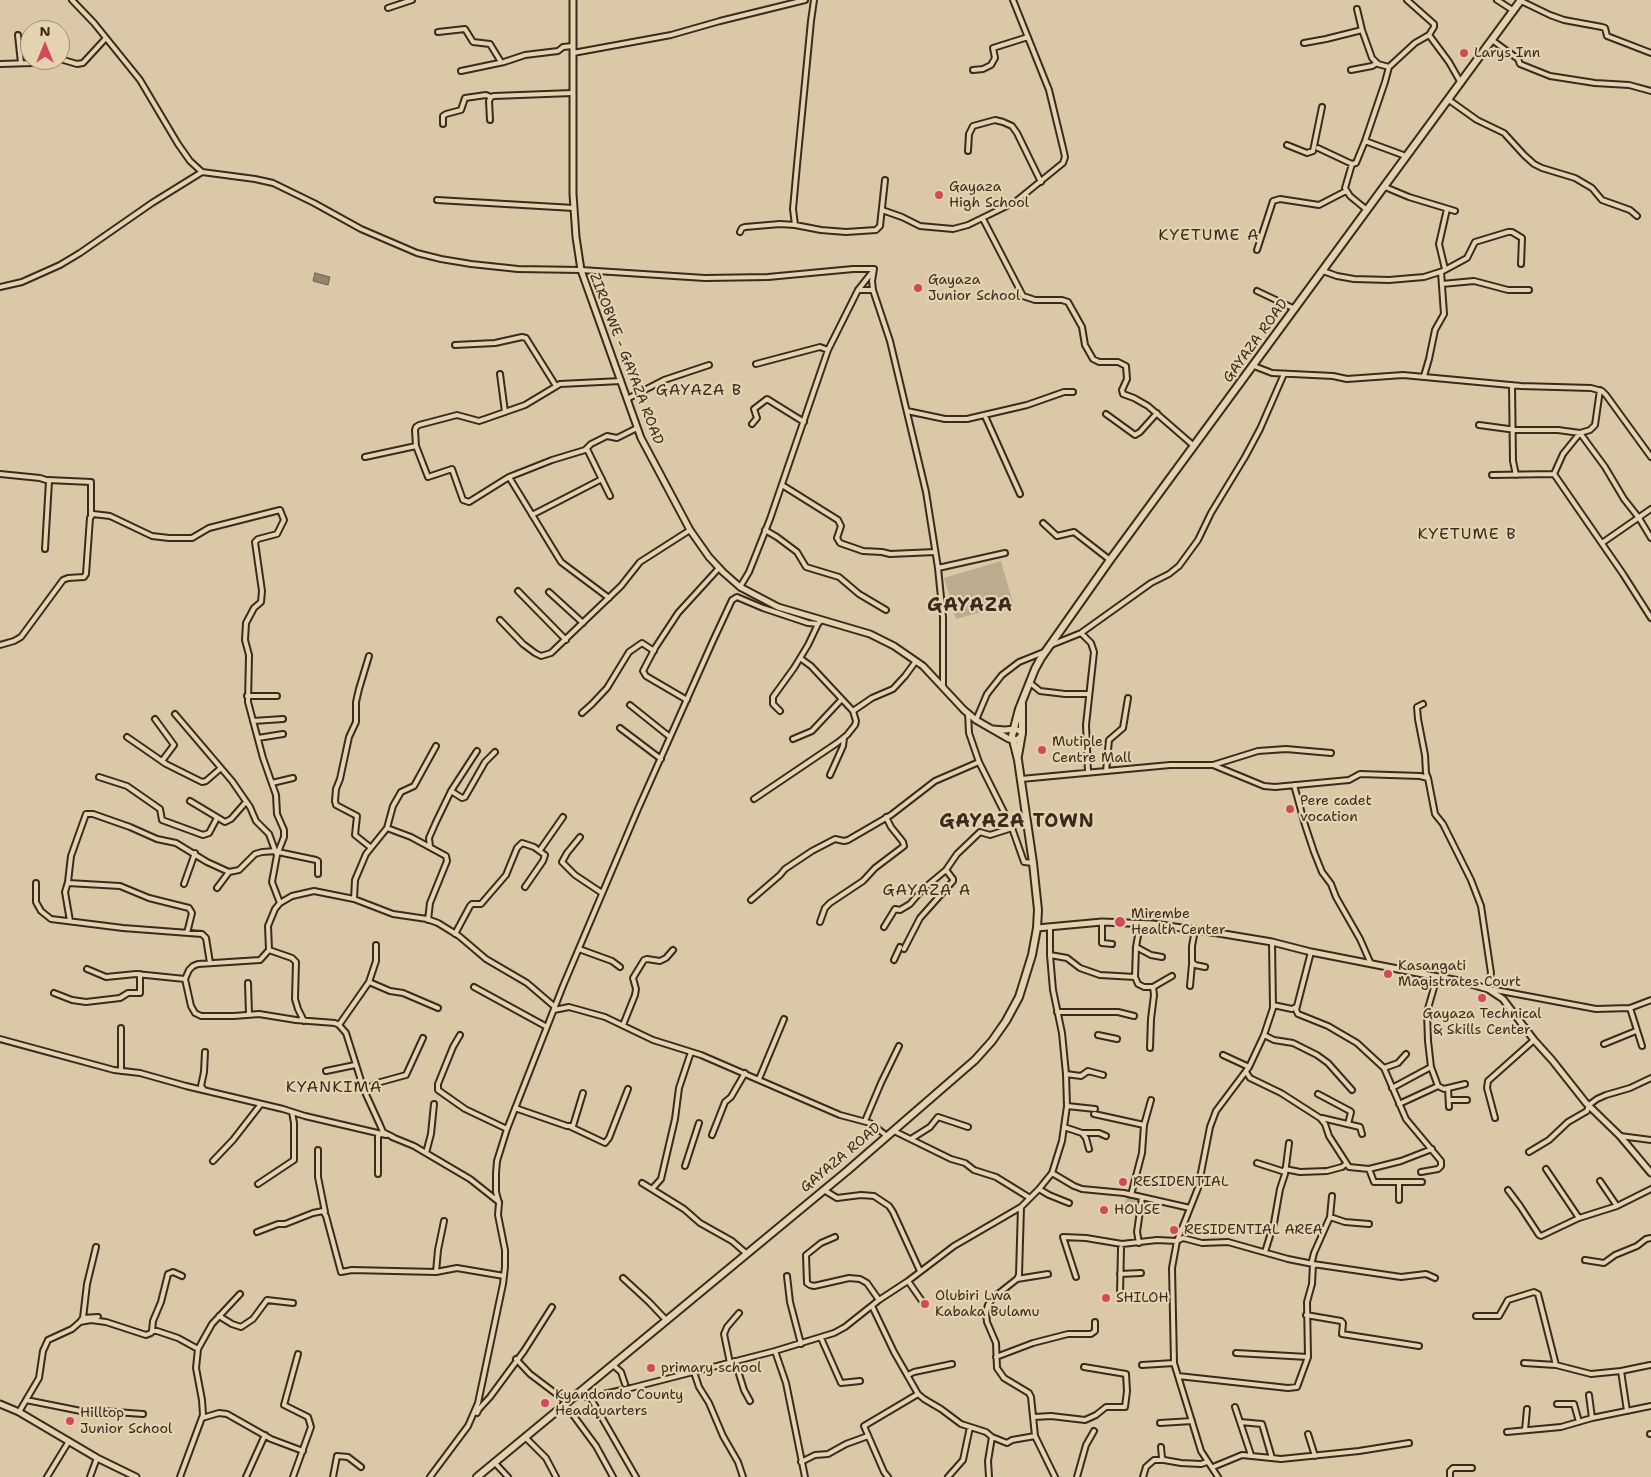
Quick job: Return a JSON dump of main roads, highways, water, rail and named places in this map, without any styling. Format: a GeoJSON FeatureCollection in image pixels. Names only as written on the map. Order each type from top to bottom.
{"type":"FeatureCollection","features":[{"type":"Feature","properties":{"kind":"main road","name":"GAYAZA ROAD"},"geometry":{"type":"LineString","coordinates":[[477,1477],[824,1190],[975,1060],[992,1041],[1006,1021],[1019,996],[1027,975],[1039,926],[1033,863],[1021,779],[1012,740],[1012,729],[1029,682],[1045,652],[1110,560],[1521,0]]}},
{"type":"Feature","properties":{"kind":"main road","name":"GAYAZA ROAD"},"geometry":{"type":"LineString","coordinates":[[1018,760],[1022,734],[1022,703]]}},
{"type":"Feature","properties":{"kind":"place","name":"Larys Inn"},"geometry":{"type":"Point","coordinates":[1464,53]}},
{"type":"Feature","properties":{"kind":"place","name":"Gayaza High School"},"geometry":{"type":"Point","coordinates":[939,195]}},
{"type":"Feature","properties":{"kind":"place","name":"Gayaza Junior School"},"geometry":{"type":"Point","coordinates":[918,288]}},
{"type":"Feature","properties":{"kind":"place","name":"Mutiple Centre Mall"},"geometry":{"type":"Point","coordinates":[1042,750]}},
{"type":"Feature","properties":{"kind":"place","name":"Pere cadet vocation"},"geometry":{"type":"Point","coordinates":[1290,809]}},
{"type":"Feature","properties":{"kind":"place","name":"Mirembe Health Center"},"geometry":{"type":"Point","coordinates":[1120,922]}},
{"type":"Feature","properties":{"kind":"place","name":"Kasangati Magistrates Court"},"geometry":{"type":"Point","coordinates":[1388,974]}},
{"type":"Feature","properties":{"kind":"place","name":"Gayaza Technical & Skills Center"},"geometry":{"type":"Point","coordinates":[1482,998]}},
{"type":"Feature","properties":{"kind":"place","name":"RESIDENTIAL"},"geometry":{"type":"Point","coordinates":[1123,1182]}},
{"type":"Feature","properties":{"kind":"place","name":"HOUSE"},"geometry":{"type":"Point","coordinates":[1104,1210]}},
{"type":"Feature","properties":{"kind":"place","name":"RESIDENTIAL AREA"},"geometry":{"type":"Point","coordinates":[1174,1230]}},
{"type":"Feature","properties":{"kind":"place","name":"SHILOH"},"geometry":{"type":"Point","coordinates":[1106,1298]}},
{"type":"Feature","properties":{"kind":"place","name":"Olubiri Lwa Kabaka Bulamu"},"geometry":{"type":"Point","coordinates":[925,1304]}},
{"type":"Feature","properties":{"kind":"place","name":"primary school"},"geometry":{"type":"Point","coordinates":[651,1368]}},
{"type":"Feature","properties":{"kind":"place","name":"Kyandondo County Headquarters"},"geometry":{"type":"Point","coordinates":[545,1403]}},
{"type":"Feature","properties":{"kind":"place","name":"Hilltop Junior School"},"geometry":{"type":"Point","coordinates":[70,1421]}},
{"type":"Feature","properties":{"kind":"district","name":"KYETUME A"},"geometry":{"type":"Point","coordinates":[1209,236]}},
{"type":"Feature","properties":{"kind":"district","name":"GAYAZA B"},"geometry":{"type":"Point","coordinates":[699,391]}},
{"type":"Feature","properties":{"kind":"district","name":"KYETUME B"},"geometry":{"type":"Point","coordinates":[1467,535]}},
{"type":"Feature","properties":{"kind":"district","name":"GAYAZA"},"geometry":{"type":"Point","coordinates":[970,606]}},
{"type":"Feature","properties":{"kind":"district","name":"GAYAZA TOWN"},"geometry":{"type":"Point","coordinates":[1017,822]}},
{"type":"Feature","properties":{"kind":"district","name":"GAYAZA A"},"geometry":{"type":"Point","coordinates":[927,891]}},
{"type":"Feature","properties":{"kind":"district","name":"KYANKIMA"},"geometry":{"type":"Point","coordinates":[334,1088]}}]}
